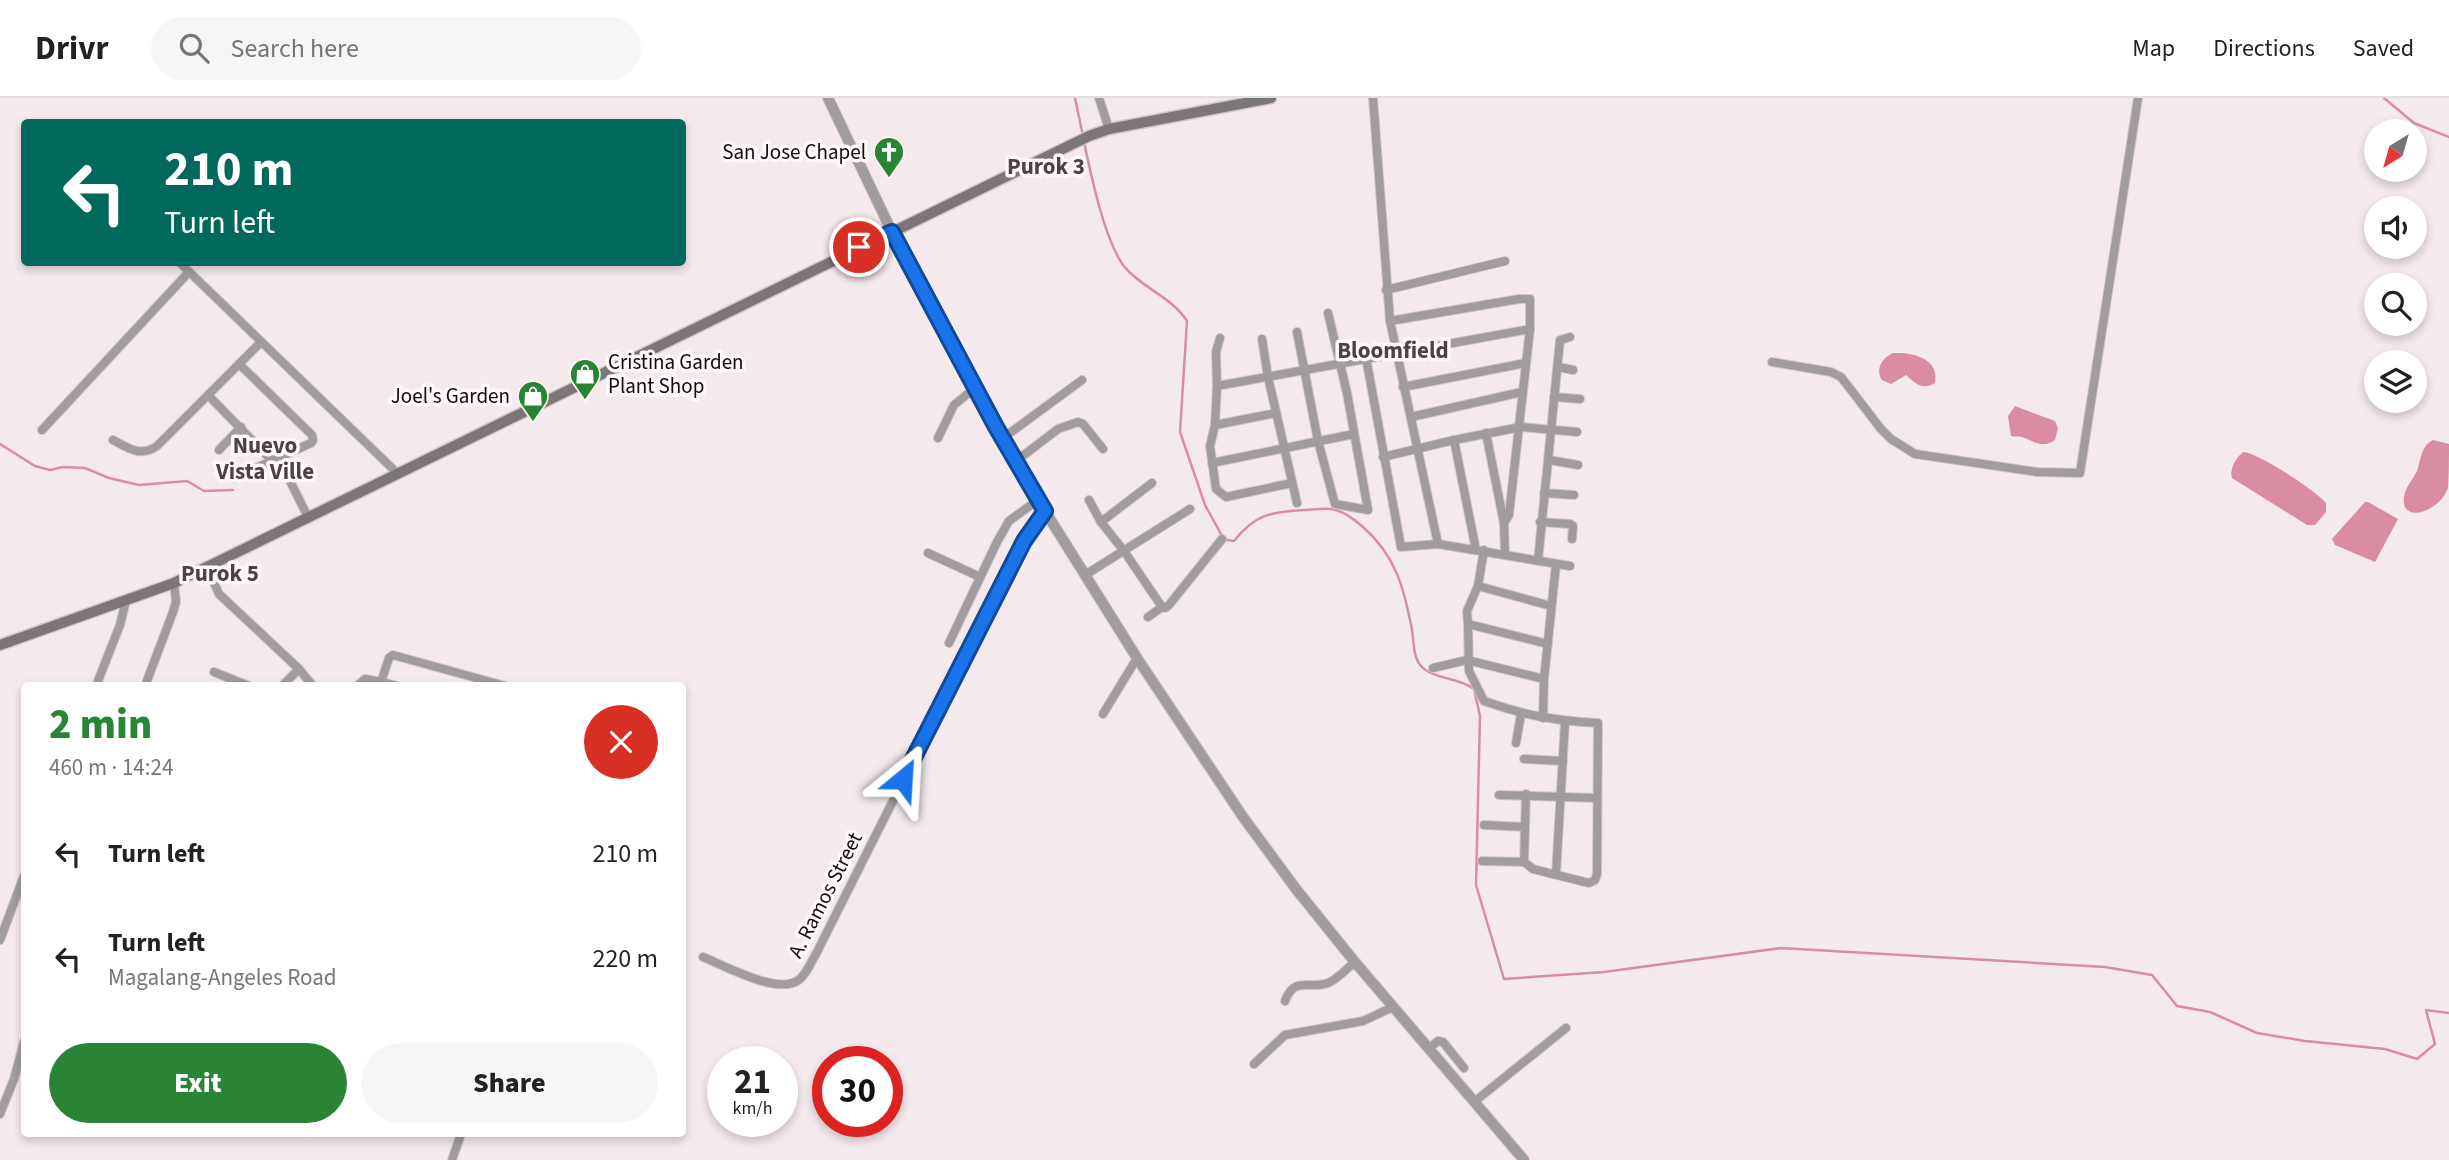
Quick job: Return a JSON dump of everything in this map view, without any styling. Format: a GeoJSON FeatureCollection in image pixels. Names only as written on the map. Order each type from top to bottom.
{"type":"FeatureCollection","features":[{"type":"Feature","properties":{"kind":"main road"},"geometry":{"type":"LineString","coordinates":[[0,645],[174,583],[1089,136],[1109,129],[1270,98]]}},
{"type":"Feature","properties":{"kind":"street"},"geometry":{"type":"LineString","coordinates":[[828,98],[892,232],[1003,438],[1038,500],[1137,658],[1243,817],[1296,889],[1524,1160]]}},
{"type":"Feature","properties":{"kind":"street"},"geometry":{"type":"LineString","coordinates":[[1099,98],[1109,129]]}},
{"type":"Feature","properties":{"kind":"street"},"geometry":{"type":"LineString","coordinates":[[1373,98],[1390,321],[1438,544]]}},
{"type":"Feature","properties":{"kind":"street"},"geometry":{"type":"LineString","coordinates":[[1772,362],[1831,372],[1841,377],[1881,429],[1891,439],[1915,454],[2037,472],[2080,473],[2138,98]]}},
{"type":"Feature","properties":{"kind":"street"},"geometry":{"type":"LineString","coordinates":[[1386,290],[1504,261]]}},
{"type":"Feature","properties":{"kind":"street"},"geometry":{"type":"LineString","coordinates":[[183,266],[397,473]]}},
{"type":"Feature","properties":{"kind":"street"},"geometry":{"type":"LineString","coordinates":[[42,430],[189,272]]}},
{"type":"Feature","properties":{"kind":"street"},"geometry":{"type":"LineString","coordinates":[[1390,321],[1526,298],[1531,303],[1521,427],[1509,514],[1504,523]]}},
{"type":"Feature","properties":{"kind":"street"},"geometry":{"type":"LineString","coordinates":[[1297,332],[1318,441],[1335,504],[1368,510],[1348,393],[1328,313]]}},
{"type":"Feature","properties":{"kind":"street"},"geometry":{"type":"LineString","coordinates":[[1217,386],[1530,329]]}},
{"type":"Feature","properties":{"kind":"street"},"geometry":{"type":"LineString","coordinates":[[1538,561],[1560,340],[1570,337]]}},
{"type":"Feature","properties":{"kind":"street"},"geometry":{"type":"LineString","coordinates":[[1220,338],[1216,352],[1215,425],[1210,446],[1216,489],[1226,496],[1292,483]]}},
{"type":"Feature","properties":{"kind":"street"},"geometry":{"type":"LineString","coordinates":[[1262,339],[1297,503]]}},
{"type":"Feature","properties":{"kind":"street"},"geometry":{"type":"LineString","coordinates":[[114,440],[132,450],[148,451],[157,446],[261,342]]}},
{"type":"Feature","properties":{"kind":"street"},"geometry":{"type":"LineString","coordinates":[[1366,358],[1401,547],[1438,544],[1570,566]]}},
{"type":"Feature","properties":{"kind":"street"},"geometry":{"type":"LineString","coordinates":[[1403,387],[1526,363]]}},
{"type":"Feature","properties":{"kind":"street"},"geometry":{"type":"LineString","coordinates":[[234,478],[313,440],[312,435],[239,365]]}},
{"type":"Feature","properties":{"kind":"street"},"geometry":{"type":"LineString","coordinates":[[1558,367],[1573,370]]}},
{"type":"Feature","properties":{"kind":"street"},"geometry":{"type":"LineString","coordinates":[[1003,438],[1082,380]]}},
{"type":"Feature","properties":{"kind":"street"},"geometry":{"type":"LineString","coordinates":[[938,438],[954,405],[976,387]]}},
{"type":"Feature","properties":{"kind":"street"},"geometry":{"type":"LineString","coordinates":[[1411,417],[1522,392]]}},
{"type":"Feature","properties":{"kind":"street"},"geometry":{"type":"LineString","coordinates":[[208,395],[288,477],[308,517]]}},
{"type":"Feature","properties":{"kind":"street"},"geometry":{"type":"LineString","coordinates":[[1555,397],[1580,399]]}},
{"type":"Feature","properties":{"kind":"street"},"geometry":{"type":"LineString","coordinates":[[1215,425],[1276,413]]}},
{"type":"Feature","properties":{"kind":"street"},"geometry":{"type":"LineString","coordinates":[[1016,461],[1058,429],[1078,422],[1083,424],[1103,449]]}},
{"type":"Feature","properties":{"kind":"street"},"geometry":{"type":"LineString","coordinates":[[1383,457],[1454,439],[1521,427],[1577,432]]}},
{"type":"Feature","properties":{"kind":"street"},"geometry":{"type":"LineString","coordinates":[[219,450],[241,428]]}},
{"type":"Feature","properties":{"kind":"street"},"geometry":{"type":"LineString","coordinates":[[1486,433],[1504,523],[1505,555]]}},
{"type":"Feature","properties":{"kind":"street"},"geometry":{"type":"LineString","coordinates":[[1212,463],[1354,434]]}},
{"type":"Feature","properties":{"kind":"street"},"geometry":{"type":"LineString","coordinates":[[1454,439],[1480,550],[1478,586],[1466,611],[1467,660],[1469,671],[1484,701],[1521,714],[1565,722],[1598,723],[1595,880],[1589,883],[1533,869],[1524,862],[1482,861]]}},
{"type":"Feature","properties":{"kind":"street"},"geometry":{"type":"LineString","coordinates":[[1549,460],[1578,465]]}},
{"type":"Feature","properties":{"kind":"street"},"geometry":{"type":"LineString","coordinates":[[1101,522],[1152,483]]}},
{"type":"Feature","properties":{"kind":"street"},"geometry":{"type":"LineString","coordinates":[[1544,493],[1574,495]]}},
{"type":"Feature","properties":{"kind":"street"},"geometry":{"type":"LineString","coordinates":[[949,643],[1009,521],[1038,500]]}},
{"type":"Feature","properties":{"kind":"street"},"geometry":{"type":"LineString","coordinates":[[1089,500],[1101,522],[1162,607]]}},
{"type":"Feature","properties":{"kind":"street"},"geometry":{"type":"LineString","coordinates":[[1085,575],[1190,509]]}},
{"type":"Feature","properties":{"kind":"street","name":"A. Ramos Street"},"geometry":{"type":"LineString","coordinates":[[703,957],[774,985],[787,985],[800,980],[816,954],[1018,552],[1045,511]]}},
{"type":"Feature","properties":{"kind":"street"},"geometry":{"type":"LineString","coordinates":[[1541,522],[1570,524],[1573,526],[1573,540]]}},
{"type":"Feature","properties":{"kind":"street"},"geometry":{"type":"LineString","coordinates":[[1148,617],[1169,605],[1222,539]]}},
{"type":"Feature","properties":{"kind":"street"},"geometry":{"type":"LineString","coordinates":[[928,553],[980,577]]}},
{"type":"Feature","properties":{"kind":"street"},"geometry":{"type":"LineString","coordinates":[[1543,718],[1556,564]]}},
{"type":"Feature","properties":{"kind":"street"},"geometry":{"type":"LineString","coordinates":[[207,567],[219,594],[310,682]]}},
{"type":"Feature","properties":{"kind":"street"},"geometry":{"type":"LineString","coordinates":[[147,682],[176,602],[174,583]]}},
{"type":"Feature","properties":{"kind":"street"},"geometry":{"type":"LineString","coordinates":[[1478,586],[1551,606]]}},
{"type":"Feature","properties":{"kind":"street"},"geometry":{"type":"LineString","coordinates":[[98,682],[120,625],[125,600]]}},
{"type":"Feature","properties":{"kind":"street"},"geometry":{"type":"LineString","coordinates":[[1468,624],[1548,644]]}},
{"type":"Feature","properties":{"kind":"street"},"geometry":{"type":"LineString","coordinates":[[362,682],[365,679],[381,682],[389,658],[393,655],[491,682]]}},
{"type":"Feature","properties":{"kind":"street"},"geometry":{"type":"LineString","coordinates":[[1103,714],[1137,658]]}},
{"type":"Feature","properties":{"kind":"street"},"geometry":{"type":"LineString","coordinates":[[1433,668],[1467,660],[1545,679]]}},
{"type":"Feature","properties":{"kind":"street"},"geometry":{"type":"LineString","coordinates":[[286,682],[299,669]]}},
{"type":"Feature","properties":{"kind":"street"},"geometry":{"type":"LineString","coordinates":[[214,672],[239,682]]}},
{"type":"Feature","properties":{"kind":"street"},"geometry":{"type":"LineString","coordinates":[[1516,743],[1521,714]]}},
{"type":"Feature","properties":{"kind":"street"},"geometry":{"type":"LineString","coordinates":[[1556,874],[1565,722]]}},
{"type":"Feature","properties":{"kind":"street"},"geometry":{"type":"LineString","coordinates":[[1524,759],[1563,761]]}},
{"type":"Feature","properties":{"kind":"street"},"geometry":{"type":"LineString","coordinates":[[1524,862],[1526,794]]}},
{"type":"Feature","properties":{"kind":"street"},"geometry":{"type":"LineString","coordinates":[[1499,795],[1597,798]]}},
{"type":"Feature","properties":{"kind":"street"},"geometry":{"type":"LineString","coordinates":[[1484,825],[1525,827]]}},
{"type":"Feature","properties":{"kind":"street"},"geometry":{"type":"LineString","coordinates":[[0,940],[21,884]]}},
{"type":"Feature","properties":{"kind":"street"},"geometry":{"type":"LineString","coordinates":[[1284,1001],[1292,989],[1299,985],[1331,982],[1355,962]]}},
{"type":"Feature","properties":{"kind":"street"},"geometry":{"type":"LineString","coordinates":[[1254,1064],[1284,1035],[1363,1021],[1393,1007]]}},
{"type":"Feature","properties":{"kind":"street"},"geometry":{"type":"LineString","coordinates":[[1474,1102],[1566,1028]]}},
{"type":"Feature","properties":{"kind":"street"},"geometry":{"type":"LineString","coordinates":[[1428,1049],[1438,1041],[1443,1042],[1464,1068]]}},
{"type":"Feature","properties":{"kind":"street"},"geometry":{"type":"LineString","coordinates":[[0,1114],[21,1053]]}},
{"type":"Feature","properties":{"kind":"street"},"geometry":{"type":"LineString","coordinates":[[452,1160],[460,1137]]}},
{"type":"Feature","properties":{"kind":"shaded area"},"geometry":{"type":"Polygon","coordinates":[[[1893,353],[1916,355],[1929,362],[1935,374],[1935,383],[1922,386],[1906,375],[1891,384],[1882,380],[1879,372],[1881,364],[1893,353]]]}},
{"type":"Feature","properties":{"kind":"shaded area"},"geometry":{"type":"Polygon","coordinates":[[[2015,406],[2055,421],[2058,428],[2055,440],[2042,444],[2011,436],[2008,416],[2015,406]]]}},
{"type":"Feature","properties":{"kind":"shaded area"},"geometry":{"type":"Polygon","coordinates":[[[2433,440],[2449,444],[2448,488],[2437,504],[2414,513],[2404,505],[2405,493],[2417,472],[2424,448],[2433,440]]]}},
{"type":"Feature","properties":{"kind":"shaded area"},"geometry":{"type":"Polygon","coordinates":[[[2243,452],[2261,458],[2287,473],[2326,503],[2326,512],[2315,525],[2307,525],[2232,478],[2231,471],[2243,452]]]}},
{"type":"Feature","properties":{"kind":"shaded area"},"geometry":{"type":"Polygon","coordinates":[[[2365,502],[2398,519],[2375,562],[2335,545],[2332,539],[2365,502]]]}},
{"type":"Feature","properties":{"kind":"waterway"},"geometry":{"type":"LineString","coordinates":[[1075,98],[1083,136]]}},
{"type":"Feature","properties":{"kind":"waterway"},"geometry":{"type":"LineString","coordinates":[[2384,98],[2414,123],[2449,137]]}},
{"type":"Feature","properties":{"kind":"waterway"},"geometry":{"type":"LineString","coordinates":[[1084,142],[1099,206],[1116,253],[1130,273],[1173,305],[1187,321],[1180,432],[1205,505],[1221,534],[1227,540],[1234,541],[1257,520],[1282,512],[1329,509],[1347,515],[1374,538],[1391,561],[1402,587],[1418,662],[1426,671],[1474,689],[1480,716],[1476,885],[1504,979],[1604,972],[1781,948],[2105,967],[2152,975],[2177,1006],[2210,1012],[2257,1033],[2385,1049],[2417,1059],[2435,1044],[2426,1010],[2449,1013]]}},
{"type":"Feature","properties":{"kind":"waterway"},"geometry":{"type":"LineString","coordinates":[[0,444],[35,466],[50,470],[63,467],[85,468],[109,478],[139,485],[187,481],[204,491],[233,490]]}},
{"type":"Feature","properties":{"kind":"place","name":"San Jose Chapel"},"geometry":{"type":"Point","coordinates":[889,179]}},
{"type":"Feature","properties":{"kind":"place","name":"Cristina Garden Plant Shop"},"geometry":{"type":"Point","coordinates":[585,401]}},
{"type":"Feature","properties":{"kind":"place","name":"Joel's Garden"},"geometry":{"type":"Point","coordinates":[533,423]}},
{"type":"Feature","properties":{"kind":"district","name":"Purok 3"},"geometry":{"type":"Point","coordinates":[1046,166]}},
{"type":"Feature","properties":{"kind":"district","name":"Bloomfield"},"geometry":{"type":"Point","coordinates":[1393,350]}},
{"type":"Feature","properties":{"kind":"district","name":"Nuevo Vista Ville"},"geometry":{"type":"Point","coordinates":[265,458]}},
{"type":"Feature","properties":{"kind":"district","name":"Purok 5"},"geometry":{"type":"Point","coordinates":[220,573]}},
{"type":"Feature","properties":{"kind":"route"},"geometry":{"type":"LineString","coordinates":[[859,247],[892,232],[996,427],[1045,511],[1024,541],[903,779]]}}]}
